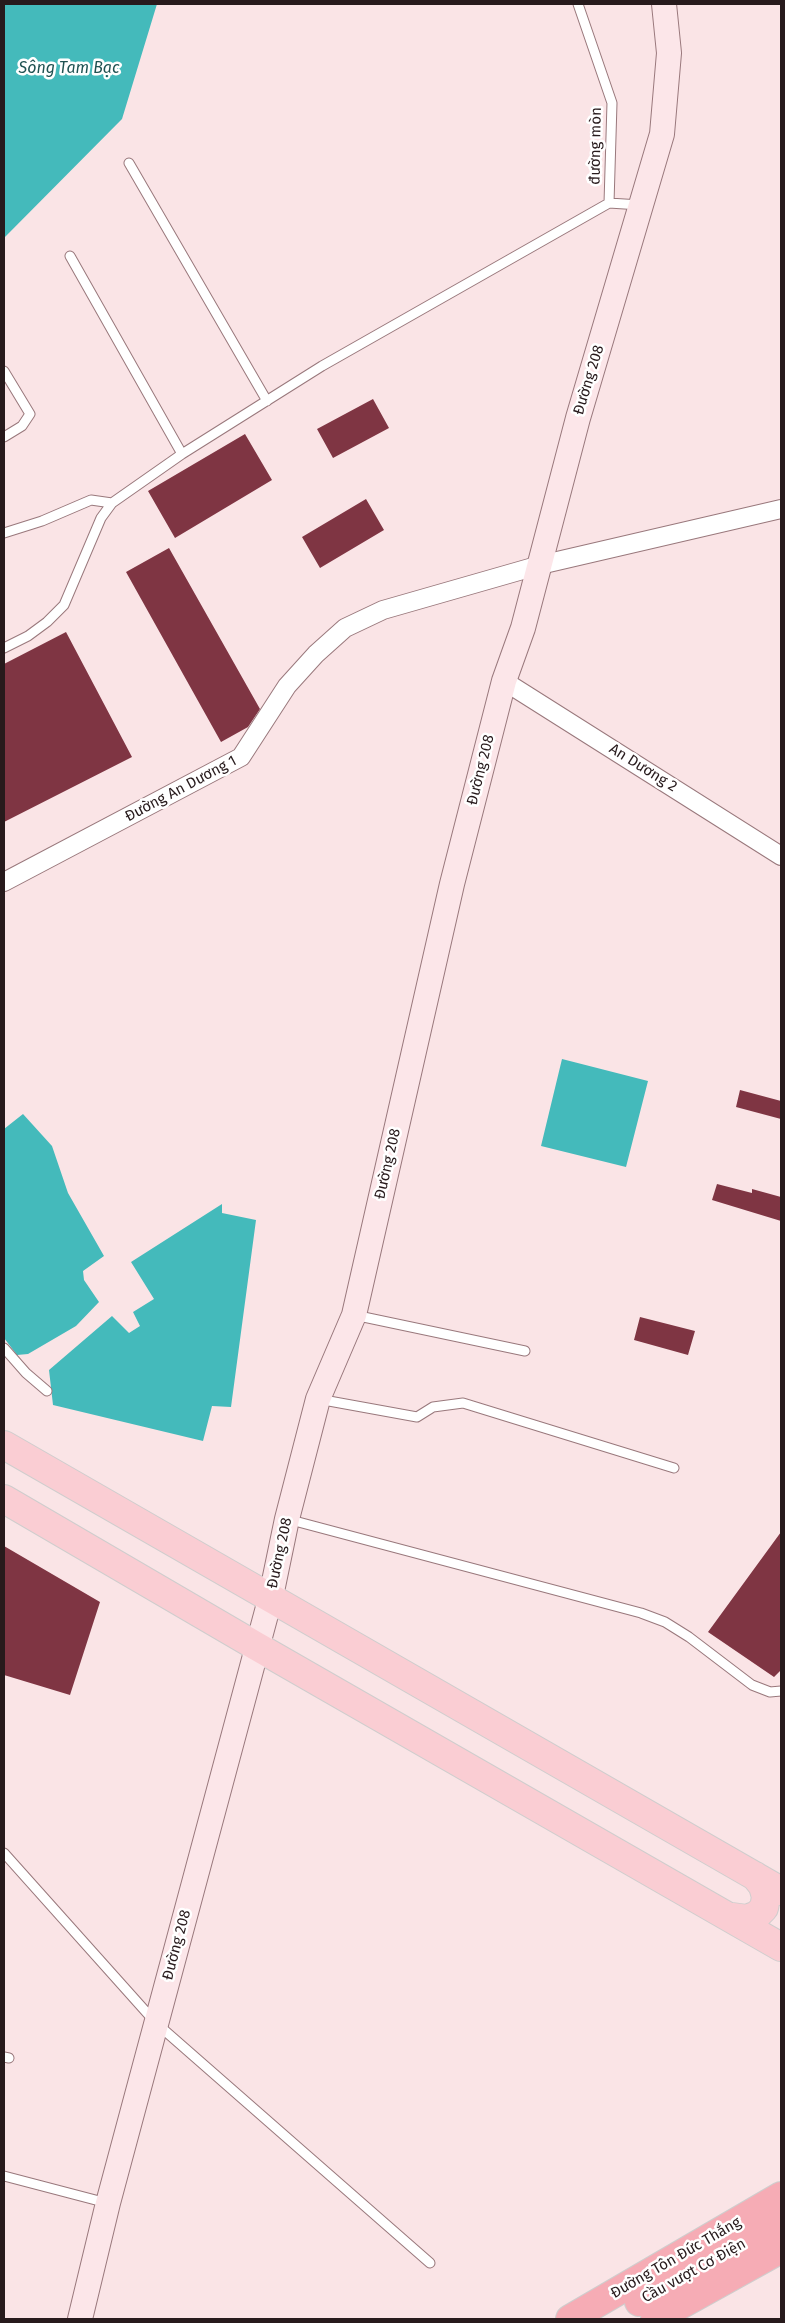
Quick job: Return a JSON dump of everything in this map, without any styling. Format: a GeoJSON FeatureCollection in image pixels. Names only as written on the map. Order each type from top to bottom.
{"type":"FeatureCollection","features":[{"type":"Feature","properties":{"kind":"highway","name":"Đường Tôn Đức Thắng"},"geometry":{"type":"LineString","coordinates":[[570,2319],[781,2196]]}},
{"type":"Feature","properties":{"kind":"highway","name":"Cầu vượt Cơ Điện"},"geometry":{"type":"LineString","coordinates":[[607,2319],[781,2222]]}},
{"type":"Feature","properties":{"kind":"highway","name":"Cầu vượt Cơ Điện"},"geometry":{"type":"LineString","coordinates":[[655,2319],[781,2249]]}},
{"type":"Feature","properties":{"kind":"highway"},"geometry":{"type":"LineString","coordinates":[[694,2319],[781,2270]]}},
{"type":"Feature","properties":{"kind":"main road"},"geometry":{"type":"LineString","coordinates":[[4,1445],[271,1596],[781,1891]]}},
{"type":"Feature","properties":{"kind":"main road"},"geometry":{"type":"LineString","coordinates":[[4,1499],[256,1646],[732,1917],[781,1947]]}},
{"type":"Feature","properties":{"kind":"main road"},"geometry":{"type":"LineString","coordinates":[[732,1917],[747,1919],[758,1915],[764,1908],[766,1897],[763,1886],[754,1876]]}},
{"type":"Feature","properties":{"kind":"street","name":"Đường 208"},"geometry":{"type":"LineString","coordinates":[[80,2319],[108,2203],[256,1646],[271,1596],[287,1519],[318,1399],[354,1315],[450,894],[504,680],[523,628],[578,418],[662,134],[669,53],[664,4]]}},
{"type":"Feature","properties":{"kind":"street","name":"Đường An Dương 1"},"geometry":{"type":"LineString","coordinates":[[4,882],[241,757],[287,686],[316,654],[345,628],[382,610],[540,565],[781,509]]}},
{"type":"Feature","properties":{"kind":"street","name":"An Dương 2"},"geometry":{"type":"LineString","coordinates":[[504,680],[781,856]]}},
{"type":"Feature","properties":{"kind":"lane","name":"đường mòn"},"geometry":{"type":"LineString","coordinates":[[578,4],[612,103],[610,203]]}},
{"type":"Feature","properties":{"kind":"lane"},"geometry":{"type":"LineString","coordinates":[[129,163],[267,401]]}},
{"type":"Feature","properties":{"kind":"lane"},"geometry":{"type":"LineString","coordinates":[[4,648],[28,636],[47,622],[64,605],[101,518],[112,503],[182,454],[322,366],[610,203],[641,205]]}},
{"type":"Feature","properties":{"kind":"lane"},"geometry":{"type":"LineString","coordinates":[[70,256],[182,454]]}},
{"type":"Feature","properties":{"kind":"lane"},"geometry":{"type":"LineString","coordinates":[[4,371],[30,414],[22,426],[4,437]]}},
{"type":"Feature","properties":{"kind":"lane"},"geometry":{"type":"LineString","coordinates":[[4,533],[42,521],[91,500],[112,503]]}},
{"type":"Feature","properties":{"kind":"lane"},"geometry":{"type":"LineString","coordinates":[[354,1315],[525,1351]]}},
{"type":"Feature","properties":{"kind":"lane"},"geometry":{"type":"LineString","coordinates":[[4,1348],[26,1373],[48,1391]]}},
{"type":"Feature","properties":{"kind":"lane"},"geometry":{"type":"LineString","coordinates":[[318,1399],[417,1417],[434,1407],[463,1402],[674,1468]]}},
{"type":"Feature","properties":{"kind":"lane"},"geometry":{"type":"LineString","coordinates":[[287,1519],[641,1612],[665,1622],[688,1637],[752,1685],[770,1692],[781,1691]]}},
{"type":"Feature","properties":{"kind":"lane"},"geometry":{"type":"LineString","coordinates":[[4,1853],[156,2023],[430,2263]]}},
{"type":"Feature","properties":{"kind":"lane"},"geometry":{"type":"LineString","coordinates":[[4,2176],[108,2203]]}},
{"type":"Feature","properties":{"kind":"water","name":"Sông Tam Bạc"},"geometry":{"type":"Polygon","coordinates":[[[4,4],[157,4],[122,119],[4,238],[4,4]]]}},
{"type":"Feature","properties":{"kind":"water"},"geometry":{"type":"Polygon","coordinates":[[[562,1059],[648,1081],[626,1167],[541,1146],[562,1059]]]}},
{"type":"Feature","properties":{"kind":"water"},"geometry":{"type":"Polygon","coordinates":[[[23,1114],[52,1146],[68,1193],[104,1256],[83,1271],[84,1280],[99,1302],[76,1326],[28,1354],[17,1355],[4,1338],[4,1129],[23,1114]]]}},
{"type":"Feature","properties":{"kind":"water"},"geometry":{"type":"Polygon","coordinates":[[[222,1204],[222,1213],[256,1220],[231,1407],[212,1406],[203,1441],[53,1405],[49,1370],[112,1316],[129,1333],[140,1326],[133,1312],[154,1299],[131,1262],[222,1204]]]}},
{"type":"Feature","properties":{"kind":"building"},"geometry":{"type":"Polygon","coordinates":[[[373,399],[389,428],[333,458],[317,429],[373,399]]]}},
{"type":"Feature","properties":{"kind":"building"},"geometry":{"type":"Polygon","coordinates":[[[245,434],[272,480],[175,538],[148,491],[245,434]]]}},
{"type":"Feature","properties":{"kind":"building"},"geometry":{"type":"Polygon","coordinates":[[[366,499],[384,530],[320,568],[302,537],[366,499]]]}},
{"type":"Feature","properties":{"kind":"building"},"geometry":{"type":"Polygon","coordinates":[[[169,548],[260,709],[248,727],[221,742],[126,572],[169,548]]]}},
{"type":"Feature","properties":{"kind":"building"},"geometry":{"type":"Polygon","coordinates":[[[66,632],[132,757],[4,822],[4,664],[66,632]]]}},
{"type":"Feature","properties":{"kind":"building"},"geometry":{"type":"Polygon","coordinates":[[[740,1090],[781,1101],[781,1119],[736,1107],[740,1090]]]}},
{"type":"Feature","properties":{"kind":"building"},"geometry":{"type":"Polygon","coordinates":[[[717,1184],[752,1193],[752,1189],[781,1197],[781,1221],[712,1200],[717,1184]]]}},
{"type":"Feature","properties":{"kind":"building"},"geometry":{"type":"Polygon","coordinates":[[[640,1317],[695,1331],[688,1355],[634,1340],[640,1317]]]}},
{"type":"Feature","properties":{"kind":"building"},"geometry":{"type":"Polygon","coordinates":[[[781,1532],[781,1670],[774,1677],[708,1632],[781,1532]]]}},
{"type":"Feature","properties":{"kind":"building"},"geometry":{"type":"Polygon","coordinates":[[[4,1546],[100,1602],[70,1695],[4,1675],[4,1546]]]}}]}
